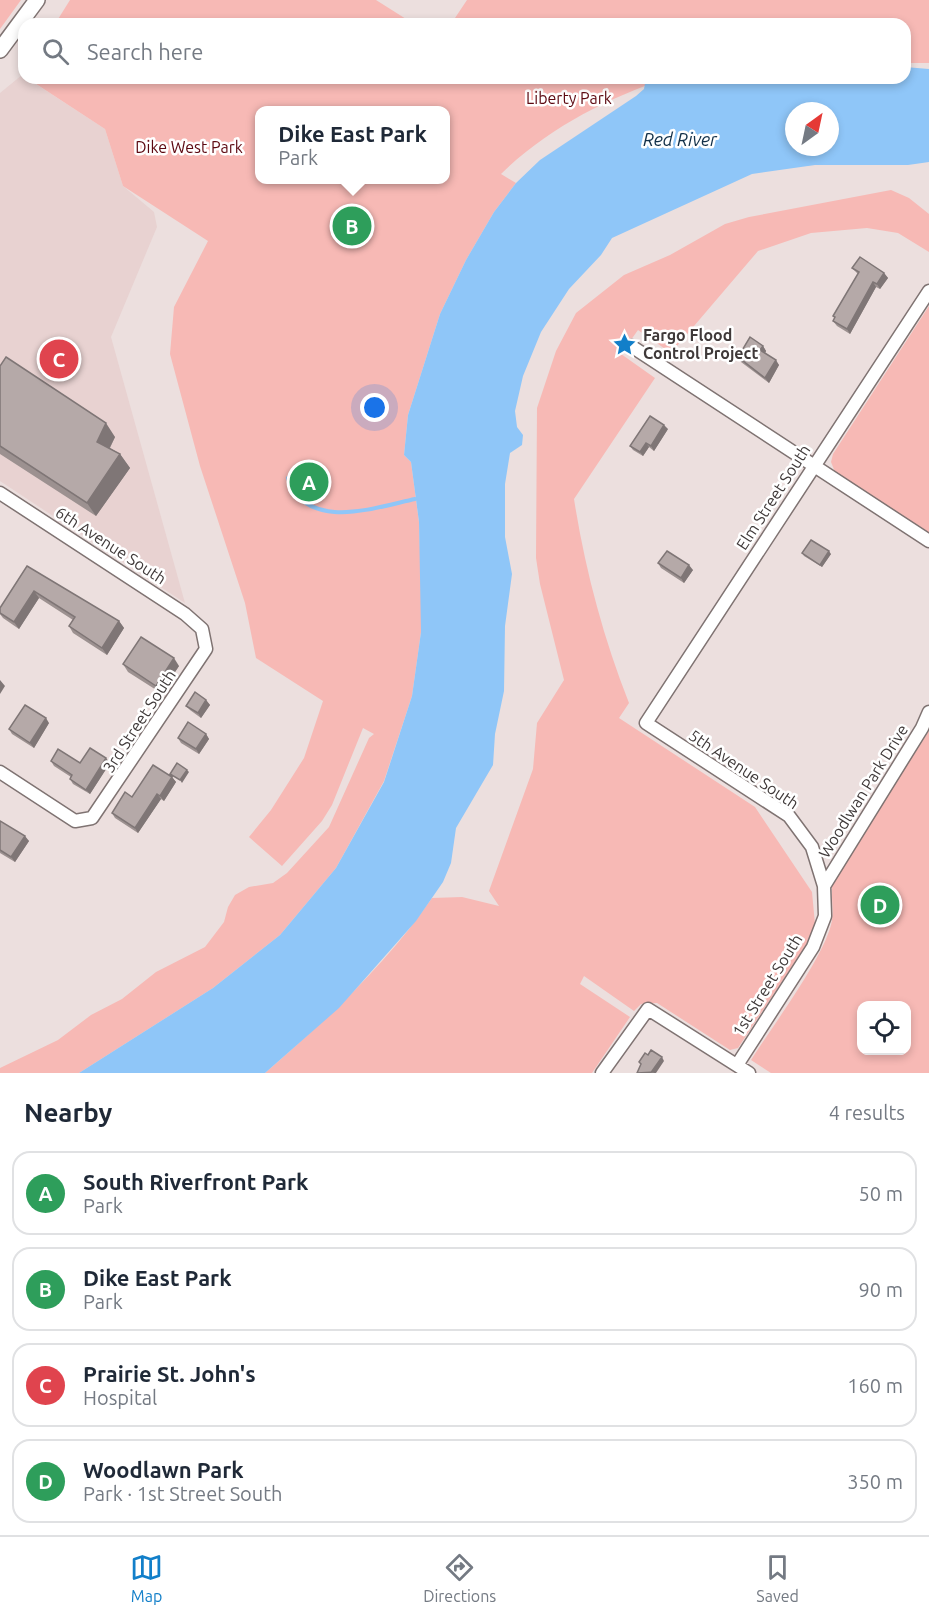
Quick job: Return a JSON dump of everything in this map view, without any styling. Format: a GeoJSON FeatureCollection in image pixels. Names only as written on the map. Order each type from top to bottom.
{"type":"FeatureCollection","features":[{"type":"Feature","properties":{"kind":"street"},"geometry":{"type":"LineString","coordinates":[[24,18],[37,0]]}},
{"type":"Feature","properties":{"kind":"street"},"geometry":{"type":"LineString","coordinates":[[0,50],[18,26]]}},
{"type":"Feature","properties":{"kind":"street","name":"Elm Street South"},"geometry":{"type":"LineString","coordinates":[[646,723],[929,291]]}},
{"type":"Feature","properties":{"kind":"street"},"geometry":{"type":"LineString","coordinates":[[631,346],[929,541]]}},
{"type":"Feature","properties":{"kind":"street","name":"6th Avenue South"},"geometry":{"type":"LineString","coordinates":[[0,493],[168,602],[202,629]]}},
{"type":"Feature","properties":{"kind":"street","name":"3rd Street South"},"geometry":{"type":"LineString","coordinates":[[0,772],[75,821],[93,818],[206,649],[202,629]]}},
{"type":"Feature","properties":{"kind":"street","name":"Woodlwan Park Drive"},"geometry":{"type":"LineString","coordinates":[[824,886],[922,728],[929,712]]}},
{"type":"Feature","properties":{"kind":"street","name":"5th Avenue South"},"geometry":{"type":"LineString","coordinates":[[646,723],[789,816],[812,847],[824,886]]}},
{"type":"Feature","properties":{"kind":"street","name":"1st Street South"},"geometry":{"type":"LineString","coordinates":[[737,1065],[813,947],[825,916],[824,886]]}},
{"type":"Feature","properties":{"kind":"street"},"geometry":{"type":"LineString","coordinates":[[602,1073],[648,1008],[749,1073]]}},
{"type":"Feature","properties":{"kind":"shaded area"},"geometry":{"type":"Polygon","coordinates":[[[18,78],[18,84],[36,84],[105,129],[123,186],[154,212],[157,227],[111,337],[185,603],[0,481],[0,93],[18,78]]]}},
{"type":"Feature","properties":{"kind":"green space"},"geometry":{"type":"Polygon","coordinates":[[[0,0],[21,0],[0,29],[0,0]]]}},
{"type":"Feature","properties":{"kind":"green space"},"geometry":{"type":"Polygon","coordinates":[[[70,0],[376,0],[404,18],[59,18],[70,0]]]}},
{"type":"Feature","properties":{"kind":"green space"},"geometry":{"type":"Polygon","coordinates":[[[467,0],[929,0],[929,63],[911,63],[911,18],[455,18],[467,0]]]}},
{"type":"Feature","properties":{"kind":"green space"},"geometry":{"type":"Polygon","coordinates":[[[36,84],[650,84],[600,105],[558,129],[501,174],[516,183],[494,212],[466,260],[440,314],[408,415],[404,455],[411,462],[419,522],[421,579],[421,632],[412,696],[384,781],[336,868],[280,935],[213,988],[79,1073],[0,1073],[0,1068],[58,1040],[91,1015],[122,999],[156,972],[205,947],[224,922],[228,907],[235,895],[249,887],[273,883],[287,873],[329,827],[369,738],[374,734],[363,728],[332,805],[322,821],[282,866],[249,837],[271,810],[304,758],[323,701],[256,658],[245,603],[200,466],[170,354],[174,307],[208,241],[123,186],[105,129],[36,84]]]}},
{"type":"Feature","properties":{"kind":"green space"},"geometry":{"type":"Polygon","coordinates":[[[891,190],[909,198],[929,214],[929,252],[898,233],[867,228],[811,233],[758,251],[671,353],[638,330],[621,354],[655,378],[574,499],[596,602],[629,703],[619,718],[755,807],[812,892],[815,924],[810,939],[738,1048],[730,1050],[657,1003],[641,1004],[634,1011],[584,976],[580,984],[630,1017],[592,1073],[265,1073],[310,1033],[375,969],[432,898],[462,897],[499,906],[489,891],[533,769],[537,723],[564,680],[540,584],[536,558],[537,408],[556,351],[576,313],[624,275],[670,255],[725,224],[749,217],[891,190]]]}},
{"type":"Feature","properties":{"kind":"green space"},"geometry":{"type":"Polygon","coordinates":[[[929,306],[929,536],[835,472],[831,462],[833,454],[929,306]]]}},
{"type":"Feature","properties":{"kind":"green space"},"geometry":{"type":"Polygon","coordinates":[[[929,731],[929,1073],[771,1073],[751,1060],[820,952],[832,920],[833,879],[929,731]]]}},
{"type":"Feature","properties":{"kind":"water","name":"Red River"},"geometry":{"type":"Polygon","coordinates":[[[911,68],[929,69],[929,162],[908,165],[815,165],[752,174],[612,238],[601,255],[569,289],[541,332],[523,376],[515,411],[517,427],[523,435],[522,445],[510,453],[505,484],[505,537],[512,574],[505,626],[504,691],[495,734],[493,765],[456,828],[451,863],[443,882],[416,921],[339,1008],[265,1073],[79,1073],[213,988],[280,935],[336,868],[384,782],[412,696],[421,632],[419,522],[411,462],[404,455],[408,415],[440,314],[466,260],[494,212],[516,183],[540,160],[644,89],[645,84],[911,84],[911,68]]]}},
{"type":"Feature","properties":{"kind":"building"},"geometry":{"type":"Polygon","coordinates":[[[860,257],[884,273],[877,284],[873,282],[847,329],[833,321],[835,317],[833,316],[859,272],[852,268],[860,257]]]}},
{"type":"Feature","properties":{"kind":"building"},"geometry":{"type":"Polygon","coordinates":[[[750,337],[763,346],[760,350],[776,360],[765,378],[738,357],[750,337]]]}},
{"type":"Feature","properties":{"kind":"building"},"geometry":{"type":"Polygon","coordinates":[[[6,357],[106,423],[97,442],[120,454],[87,503],[0,446],[0,366],[6,357]]]}},
{"type":"Feature","properties":{"kind":"building"},"geometry":{"type":"Polygon","coordinates":[[[650,416],[664,425],[651,446],[646,443],[640,452],[630,446],[650,416]]]}},
{"type":"Feature","properties":{"kind":"building"},"geometry":{"type":"Polygon","coordinates":[[[811,540],[829,551],[820,565],[802,553],[811,540]]]}},
{"type":"Feature","properties":{"kind":"building"},"geometry":{"type":"Polygon","coordinates":[[[667,551],[689,565],[681,578],[658,563],[667,551]]]}},
{"type":"Feature","properties":{"kind":"building"},"geometry":{"type":"Polygon","coordinates":[[[27,566],[119,621],[102,648],[69,626],[75,617],[34,591],[14,622],[0,613],[0,608],[27,566]]]}},
{"type":"Feature","properties":{"kind":"building"},"geometry":{"type":"Polygon","coordinates":[[[141,637],[174,658],[156,686],[123,664],[141,637]]]}},
{"type":"Feature","properties":{"kind":"building"},"geometry":{"type":"Polygon","coordinates":[[[195,692],[206,700],[198,713],[186,706],[195,692]]]}},
{"type":"Feature","properties":{"kind":"building"},"geometry":{"type":"Polygon","coordinates":[[[25,705],[46,718],[30,743],[9,729],[25,705]]]}},
{"type":"Feature","properties":{"kind":"building"},"geometry":{"type":"Polygon","coordinates":[[[188,722],[206,734],[196,749],[178,738],[188,722]]]}},
{"type":"Feature","properties":{"kind":"building"},"geometry":{"type":"Polygon","coordinates":[[[90,748],[106,758],[86,790],[70,779],[72,775],[51,761],[58,749],[80,763],[90,748]]]}},
{"type":"Feature","properties":{"kind":"building"},"geometry":{"type":"Polygon","coordinates":[[[177,763],[187,770],[180,780],[170,774],[177,763]]]}},
{"type":"Feature","properties":{"kind":"building"},"geometry":{"type":"Polygon","coordinates":[[[153,765],[172,777],[160,796],[157,794],[135,828],[112,813],[125,792],[132,797],[153,765]]]}},
{"type":"Feature","properties":{"kind":"building"},"geometry":{"type":"Polygon","coordinates":[[[0,821],[25,836],[11,857],[0,850],[0,821]]]}},
{"type":"Feature","properties":{"kind":"building"},"geometry":{"type":"Polygon","coordinates":[[[651,1050],[662,1057],[652,1071],[655,1072],[637,1073],[641,1064],[639,1062],[645,1053],[648,1055],[651,1050]]]}},
{"type":"Feature","properties":{"kind":"waterway"},"geometry":{"type":"LineString","coordinates":[[288,478],[297,495],[310,505],[325,511],[362,511],[415,499]]}},
{"type":"Feature","properties":{"kind":"place","name":"Dike East Park"},"geometry":{"type":"Point","coordinates":[352,226]}},
{"type":"Feature","properties":{"kind":"place","name":"Fargo Flood Control Project"},"geometry":{"type":"Point","coordinates":[625,344]}},
{"type":"Feature","properties":{"kind":"place","name":"Prairie St. John's"},"geometry":{"type":"Point","coordinates":[59,359]}},
{"type":"Feature","properties":{"kind":"place","name":"South Riverfront Park"},"geometry":{"type":"Point","coordinates":[309,482]}},
{"type":"Feature","properties":{"kind":"place","name":"Woodlawn Park"},"geometry":{"type":"Point","coordinates":[880,905]}},
{"type":"Feature","properties":{"kind":"park label","name":"Liberty Park"},"geometry":{"type":"Point","coordinates":[569,98]}},
{"type":"Feature","properties":{"kind":"park label","name":"Dike West Park"},"geometry":{"type":"Point","coordinates":[189,147]}}]}
